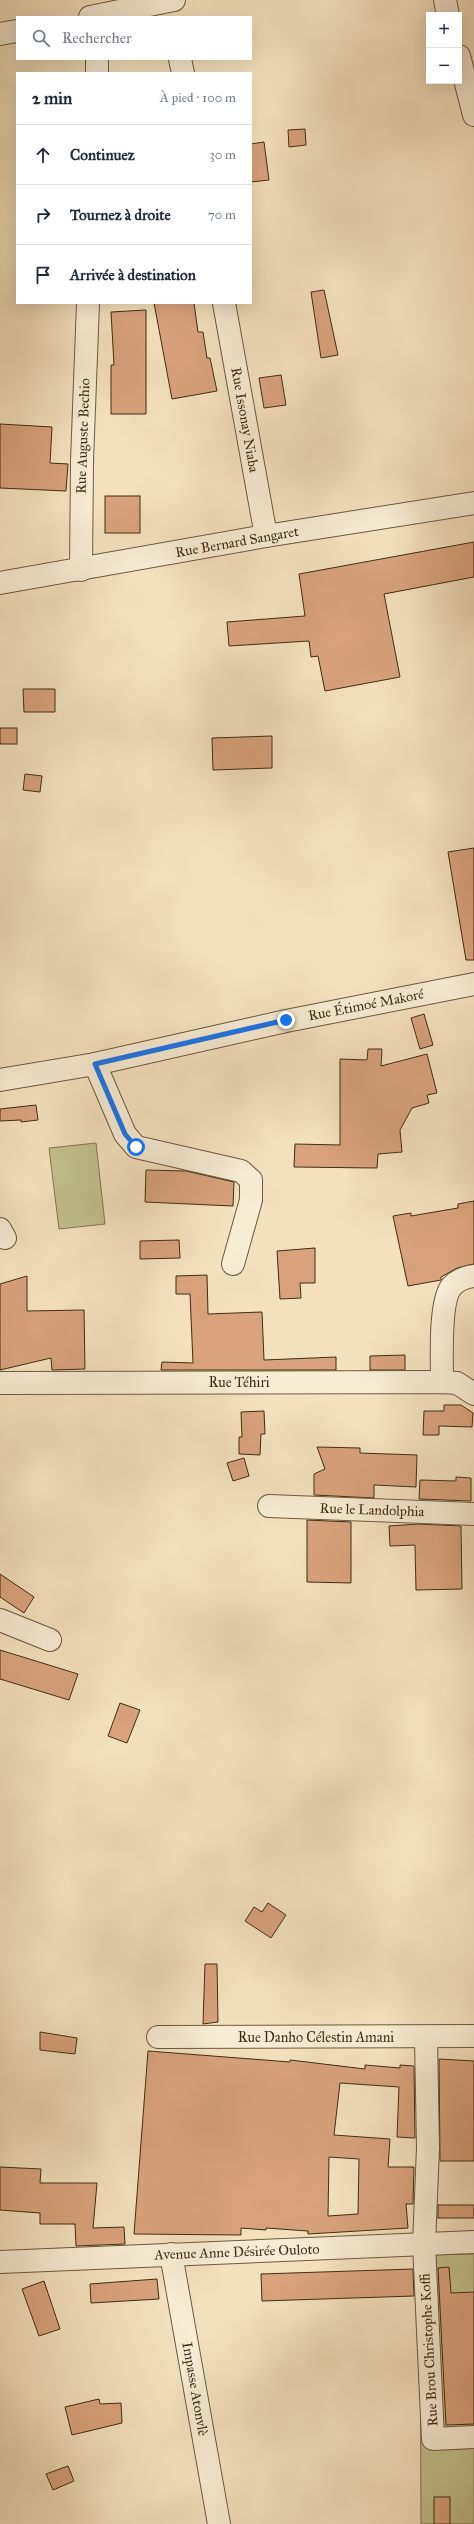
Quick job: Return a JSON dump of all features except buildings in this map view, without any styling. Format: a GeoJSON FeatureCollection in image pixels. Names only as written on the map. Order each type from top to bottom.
{"type":"FeatureCollection","features":[{"type":"Feature","properties":{"kind":"street"},"geometry":{"type":"LineString","coordinates":[[445,0],[447,12]]}},
{"type":"Feature","properties":{"kind":"street"},"geometry":{"type":"LineString","coordinates":[[96,16],[172,6]]}},
{"type":"Feature","properties":{"kind":"street"},"geometry":{"type":"LineString","coordinates":[[0,34],[16,31]]}},
{"type":"Feature","properties":{"kind":"street"},"geometry":{"type":"LineString","coordinates":[[97,72],[98,60]]}},
{"type":"Feature","properties":{"kind":"street"},"geometry":{"type":"LineString","coordinates":[[180,60],[183,72]]}},
{"type":"Feature","properties":{"kind":"street"},"geometry":{"type":"LineString","coordinates":[[462,68],[474,115]]}},
{"type":"Feature","properties":{"kind":"street","name":"Rue Auguste Bechio"},"geometry":{"type":"LineString","coordinates":[[81,570],[82,461],[88,304]]}},
{"type":"Feature","properties":{"kind":"street","name":"Rue Issonay Niaba"},"geometry":{"type":"LineString","coordinates":[[224,304],[266,536]]}},
{"type":"Feature","properties":{"kind":"street","name":"Rue Bernard Sangaret"},"geometry":{"type":"LineString","coordinates":[[0,584],[266,536],[474,503]]}},
{"type":"Feature","properties":{"kind":"street","name":"Rue Étimoé Makoré"},"geometry":{"type":"LineString","coordinates":[[0,1080],[95,1064],[286,1020],[474,984]]}},
{"type":"Feature","properties":{"kind":"street"},"geometry":{"type":"LineString","coordinates":[[95,1064],[125,1134],[136,1147],[241,1171],[251,1180],[251,1200],[234,1264]]}},
{"type":"Feature","properties":{"kind":"street"},"geometry":{"type":"LineString","coordinates":[[442,1382],[445,1300],[451,1287],[465,1278],[474,1276]]}},
{"type":"Feature","properties":{"kind":"street","name":"Rue Téhiri"},"geometry":{"type":"LineString","coordinates":[[0,1383],[442,1382],[457,1384],[474,1394]]}},
{"type":"Feature","properties":{"kind":"street","name":"Rue le Landolphia"},"geometry":{"type":"LineString","coordinates":[[269,1506],[474,1514]]}},
{"type":"Feature","properties":{"kind":"street"},"geometry":{"type":"LineString","coordinates":[[0,1620],[50,1640]]}},
{"type":"Feature","properties":{"kind":"street","name":"Rue Danho Célestin Amani"},"geometry":{"type":"LineString","coordinates":[[158,2037],[474,2036]]}},
{"type":"Feature","properties":{"kind":"street"},"geometry":{"type":"LineString","coordinates":[[424,2244],[428,2148],[426,2037]]}},
{"type":"Feature","properties":{"kind":"street","name":"Avenue Anne Désirée Ouloto"},"geometry":{"type":"LineString","coordinates":[[0,2262],[474,2242]]}},
{"type":"Feature","properties":{"kind":"street","name":"Rue Brou Christophe Koffi"},"geometry":{"type":"LineString","coordinates":[[424,2244],[434,2439],[474,2437]]}},
{"type":"Feature","properties":{"kind":"street","name":"Impasse Atonvlè"},"geometry":{"type":"LineString","coordinates":[[171,2254],[219,2524]]}},
{"type":"Feature","properties":{"kind":"green space"},"geometry":{"type":"Polygon","coordinates":[[[96,1143],[105,1224],[59,1229],[49,1148],[96,1143]]]}},
{"type":"Feature","properties":{"kind":"green space"},"geometry":{"type":"Polygon","coordinates":[[[474,2254],[474,2524],[421,2524],[420,2255],[474,2254]]]}},
{"type":"Feature","properties":{"kind":"route"},"geometry":{"type":"LineString","coordinates":[[136,1147],[125,1134],[95,1064],[286,1020]]}}]}
